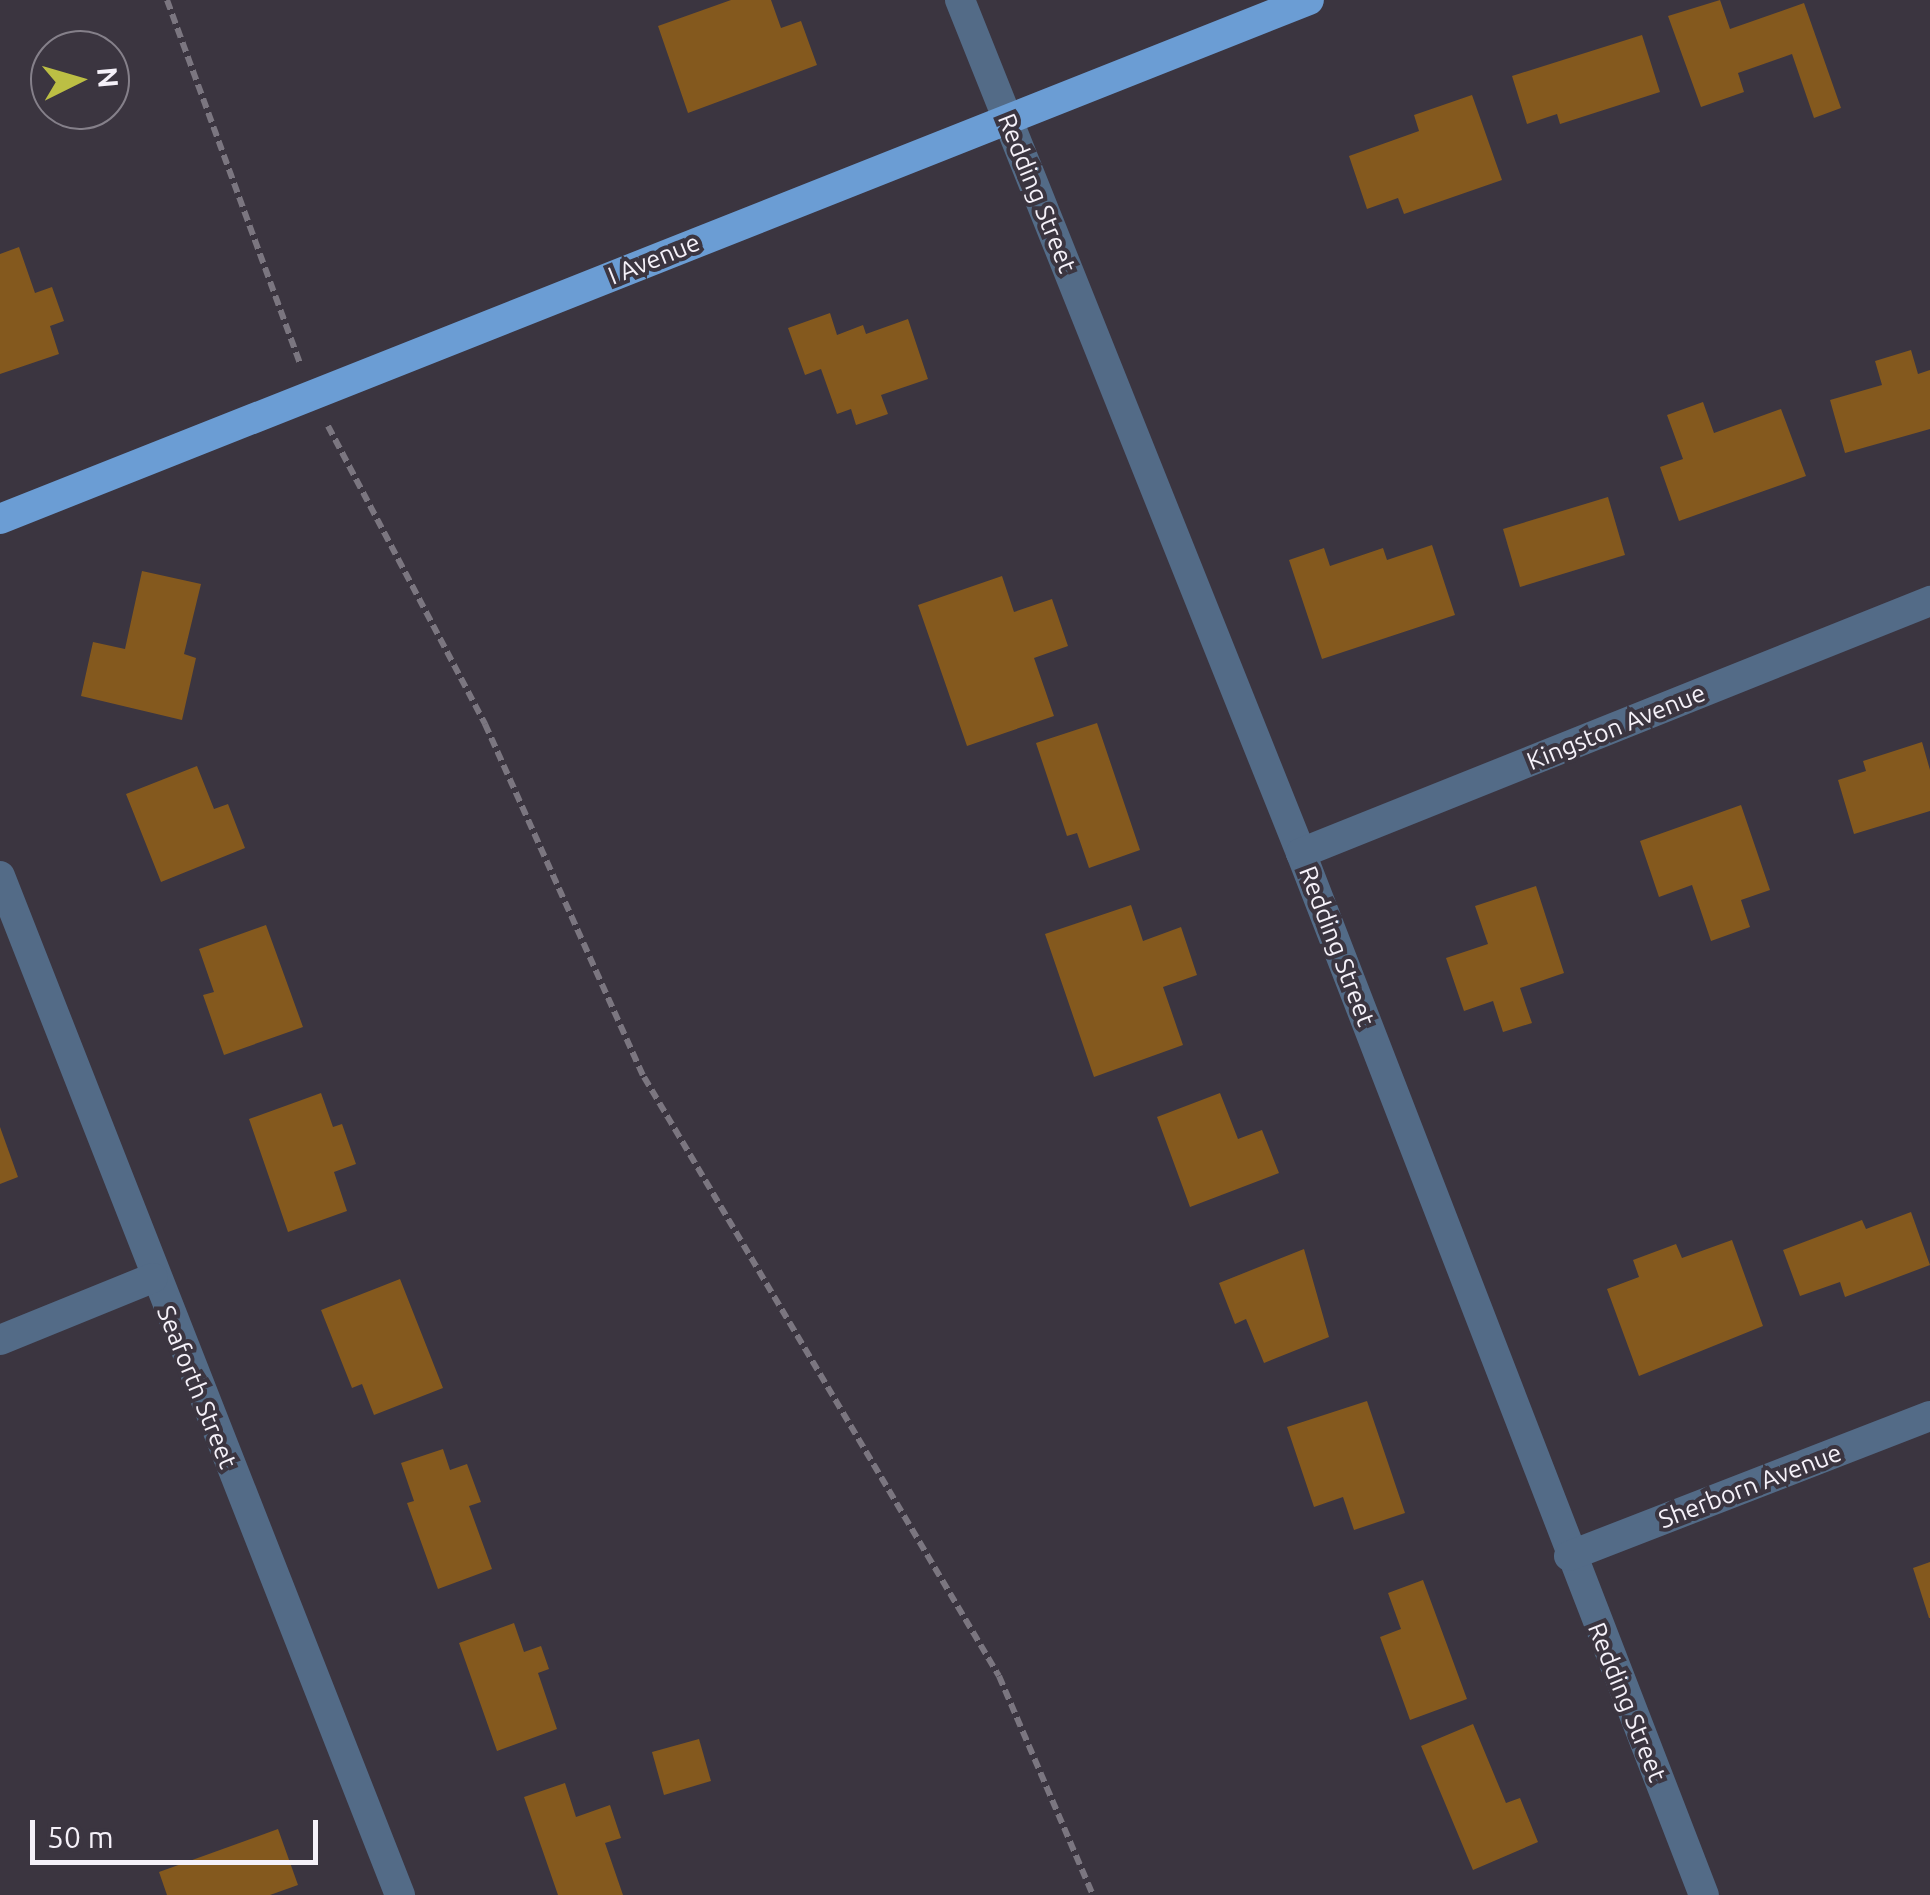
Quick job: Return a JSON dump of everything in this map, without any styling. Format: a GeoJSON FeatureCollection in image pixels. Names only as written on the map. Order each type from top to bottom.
{"type":"FeatureCollection","features":[{"type":"Feature","properties":{"kind":"main road","name":"I Avenue"},"geometry":{"type":"LineString","coordinates":[[0,518],[1309,0]]}},
{"type":"Feature","properties":{"kind":"street","name":"Redding Street"},"geometry":{"type":"LineString","coordinates":[[960,0],[1302,854],[1569,1556],[1704,1895]]}},
{"type":"Feature","properties":{"kind":"street","name":"Kingston Avenue"},"geometry":{"type":"LineString","coordinates":[[1302,854],[1930,601]]}},
{"type":"Feature","properties":{"kind":"street","name":"Seaforth Street"},"geometry":{"type":"LineString","coordinates":[[0,876],[154,1278],[400,1895]]}},
{"type":"Feature","properties":{"kind":"street"},"geometry":{"type":"LineString","coordinates":[[0,1340],[154,1278]]}},
{"type":"Feature","properties":{"kind":"street","name":"Sherborn Avenue"},"geometry":{"type":"LineString","coordinates":[[1569,1556],[1930,1416]]}},
{"type":"Feature","properties":{"kind":"path"},"geometry":{"type":"LineString","coordinates":[[167,0],[311,394],[486,724],[644,1076],[999,1676],[1093,1895]]}},
{"type":"Feature","properties":{"kind":"building"},"geometry":{"type":"Polygon","coordinates":[[[731,0],[771,0],[781,28],[801,21],[817,65],[688,113],[658,26],[731,0]]]}},
{"type":"Feature","properties":{"kind":"building"},"geometry":{"type":"Polygon","coordinates":[[[1720,0],[1730,29],[1804,3],[1841,108],[1814,118],[1792,54],[1738,73],[1744,92],[1701,107],[1668,16],[1720,0]]]}},
{"type":"Feature","properties":{"kind":"building"},"geometry":{"type":"Polygon","coordinates":[[[1642,35],[1660,92],[1560,124],[1557,114],[1527,124],[1512,76],[1642,35]]]}},
{"type":"Feature","properties":{"kind":"building"},"geometry":{"type":"Polygon","coordinates":[[[1472,95],[1502,180],[1404,214],[1398,198],[1367,209],[1349,156],[1419,131],[1414,115],[1472,95]]]}},
{"type":"Feature","properties":{"kind":"building"},"geometry":{"type":"Polygon","coordinates":[[[19,247],[35,293],[52,287],[64,321],[50,326],[59,354],[0,374],[0,254],[19,247]]]}},
{"type":"Feature","properties":{"kind":"building"},"geometry":{"type":"Polygon","coordinates":[[[830,313],[837,335],[863,325],[866,334],[908,319],[928,379],[881,395],[888,414],[856,425],[851,409],[837,414],[821,369],[805,375],[788,328],[830,313]]]}},
{"type":"Feature","properties":{"kind":"building"},"geometry":{"type":"Polygon","coordinates":[[[1911,350],[1918,374],[1930,370],[1930,429],[1845,453],[1830,400],[1882,385],[1875,361],[1911,350]]]}},
{"type":"Feature","properties":{"kind":"building"},"geometry":{"type":"Polygon","coordinates":[[[1703,402],[1714,433],[1781,409],[1806,476],[1679,521],[1660,467],[1683,459],[1667,415],[1703,402]]]}},
{"type":"Feature","properties":{"kind":"building"},"geometry":{"type":"Polygon","coordinates":[[[1608,497],[1625,555],[1520,587],[1503,529],[1608,497]]]}},
{"type":"Feature","properties":{"kind":"building"},"geometry":{"type":"Polygon","coordinates":[[[1432,545],[1455,615],[1322,659],[1289,560],[1324,548],[1330,566],[1383,548],[1387,560],[1432,545]]]}},
{"type":"Feature","properties":{"kind":"building"},"geometry":{"type":"Polygon","coordinates":[[[142,571],[201,584],[184,654],[196,658],[182,720],[81,696],[93,642],[125,649],[142,571]]]}},
{"type":"Feature","properties":{"kind":"building"},"geometry":{"type":"Polygon","coordinates":[[[1002,576],[1014,612],[1052,599],[1068,646],[1034,658],[1054,716],[967,746],[918,605],[1002,576]]]}},
{"type":"Feature","properties":{"kind":"building"},"geometry":{"type":"Polygon","coordinates":[[[1097,723],[1140,850],[1089,868],[1077,833],[1067,836],[1036,743],[1097,723]]]}},
{"type":"Feature","properties":{"kind":"building"},"geometry":{"type":"Polygon","coordinates":[[[1922,742],[1930,770],[1930,811],[1854,834],[1838,780],[1866,771],[1863,761],[1922,742]]]}},
{"type":"Feature","properties":{"kind":"building"},"geometry":{"type":"Polygon","coordinates":[[[197,766],[214,809],[228,804],[245,848],[161,882],[126,794],[197,766]]]}},
{"type":"Feature","properties":{"kind":"building"},"geometry":{"type":"Polygon","coordinates":[[[1741,805],[1770,890],[1741,900],[1750,927],[1711,941],[1692,885],[1659,897],[1640,841],[1741,805]]]}},
{"type":"Feature","properties":{"kind":"building"},"geometry":{"type":"Polygon","coordinates":[[[1536,886],[1564,973],[1520,988],[1532,1023],[1503,1032],[1493,1001],[1464,1011],[1446,958],[1488,944],[1475,906],[1536,886]]]}},
{"type":"Feature","properties":{"kind":"building"},"geometry":{"type":"Polygon","coordinates":[[[1131,905],[1143,941],[1181,927],[1197,975],[1163,987],[1183,1045],[1094,1077],[1045,934],[1131,905]]]}},
{"type":"Feature","properties":{"kind":"building"},"geometry":{"type":"Polygon","coordinates":[[[266,925],[303,1027],[224,1055],[203,995],[214,992],[199,949],[266,925]]]}},
{"type":"Feature","properties":{"kind":"building"},"geometry":{"type":"Polygon","coordinates":[[[321,1093],[333,1127],[342,1124],[356,1164],[334,1172],[347,1211],[288,1232],[249,1119],[321,1093]]]}},
{"type":"Feature","properties":{"kind":"building"},"geometry":{"type":"Polygon","coordinates":[[[1220,1093],[1238,1139],[1262,1130],[1279,1173],[1190,1207],[1157,1117],[1220,1093]]]}},
{"type":"Feature","properties":{"kind":"building"},"geometry":{"type":"Polygon","coordinates":[[[0,1127],[18,1177],[0,1184],[0,1127]]]}},
{"type":"Feature","properties":{"kind":"building"},"geometry":{"type":"Polygon","coordinates":[[[1911,1212],[1930,1265],[1845,1297],[1840,1282],[1800,1296],[1783,1250],[1862,1220],[1866,1229],[1911,1212]]]}},
{"type":"Feature","properties":{"kind":"building"},"geometry":{"type":"Polygon","coordinates":[[[1732,1240],[1763,1326],[1639,1376],[1607,1289],[1639,1277],[1633,1260],[1676,1244],[1682,1258],[1732,1240]]]}},
{"type":"Feature","properties":{"kind":"building"},"geometry":{"type":"Polygon","coordinates":[[[1304,1249],[1329,1337],[1264,1363],[1246,1319],[1235,1324],[1219,1283],[1304,1249]]]}},
{"type":"Feature","properties":{"kind":"building"},"geometry":{"type":"Polygon","coordinates":[[[400,1279],[443,1388],[374,1415],[362,1384],[352,1388],[321,1310],[400,1279]]]}},
{"type":"Feature","properties":{"kind":"building"},"geometry":{"type":"Polygon","coordinates":[[[1367,1401],[1405,1513],[1354,1530],[1343,1497],[1314,1507],[1287,1427],[1367,1401]]]}},
{"type":"Feature","properties":{"kind":"building"},"geometry":{"type":"Polygon","coordinates":[[[443,1449],[450,1470],[467,1464],[481,1502],[469,1506],[492,1569],[438,1589],[407,1503],[414,1501],[401,1463],[443,1449]]]}},
{"type":"Feature","properties":{"kind":"building"},"geometry":{"type":"Polygon","coordinates":[[[1930,1562],[1930,1618],[1929,1618],[1913,1568],[1930,1562]]]}},
{"type":"Feature","properties":{"kind":"building"},"geometry":{"type":"Polygon","coordinates":[[[1423,1580],[1467,1699],[1410,1720],[1380,1637],[1401,1629],[1388,1593],[1423,1580]]]}},
{"type":"Feature","properties":{"kind":"building"},"geometry":{"type":"Polygon","coordinates":[[[514,1623],[524,1652],[541,1646],[549,1669],[538,1673],[557,1729],[497,1751],[459,1643],[514,1623]]]}},
{"type":"Feature","properties":{"kind":"building"},"geometry":{"type":"Polygon","coordinates":[[[1473,1724],[1506,1803],[1520,1798],[1538,1842],[1473,1870],[1421,1746],[1473,1724]]]}},
{"type":"Feature","properties":{"kind":"building"},"geometry":{"type":"Polygon","coordinates":[[[699,1739],[711,1781],[664,1795],[652,1752],[699,1739]]]}},
{"type":"Feature","properties":{"kind":"building"},"geometry":{"type":"Polygon","coordinates":[[[565,1783],[576,1817],[610,1805],[621,1838],[605,1843],[623,1895],[558,1895],[524,1797],[565,1783]]]}},
{"type":"Feature","properties":{"kind":"building"},"geometry":{"type":"Polygon","coordinates":[[[278,1829],[298,1885],[270,1895],[167,1895],[159,1872],[278,1829]]]}}]}
